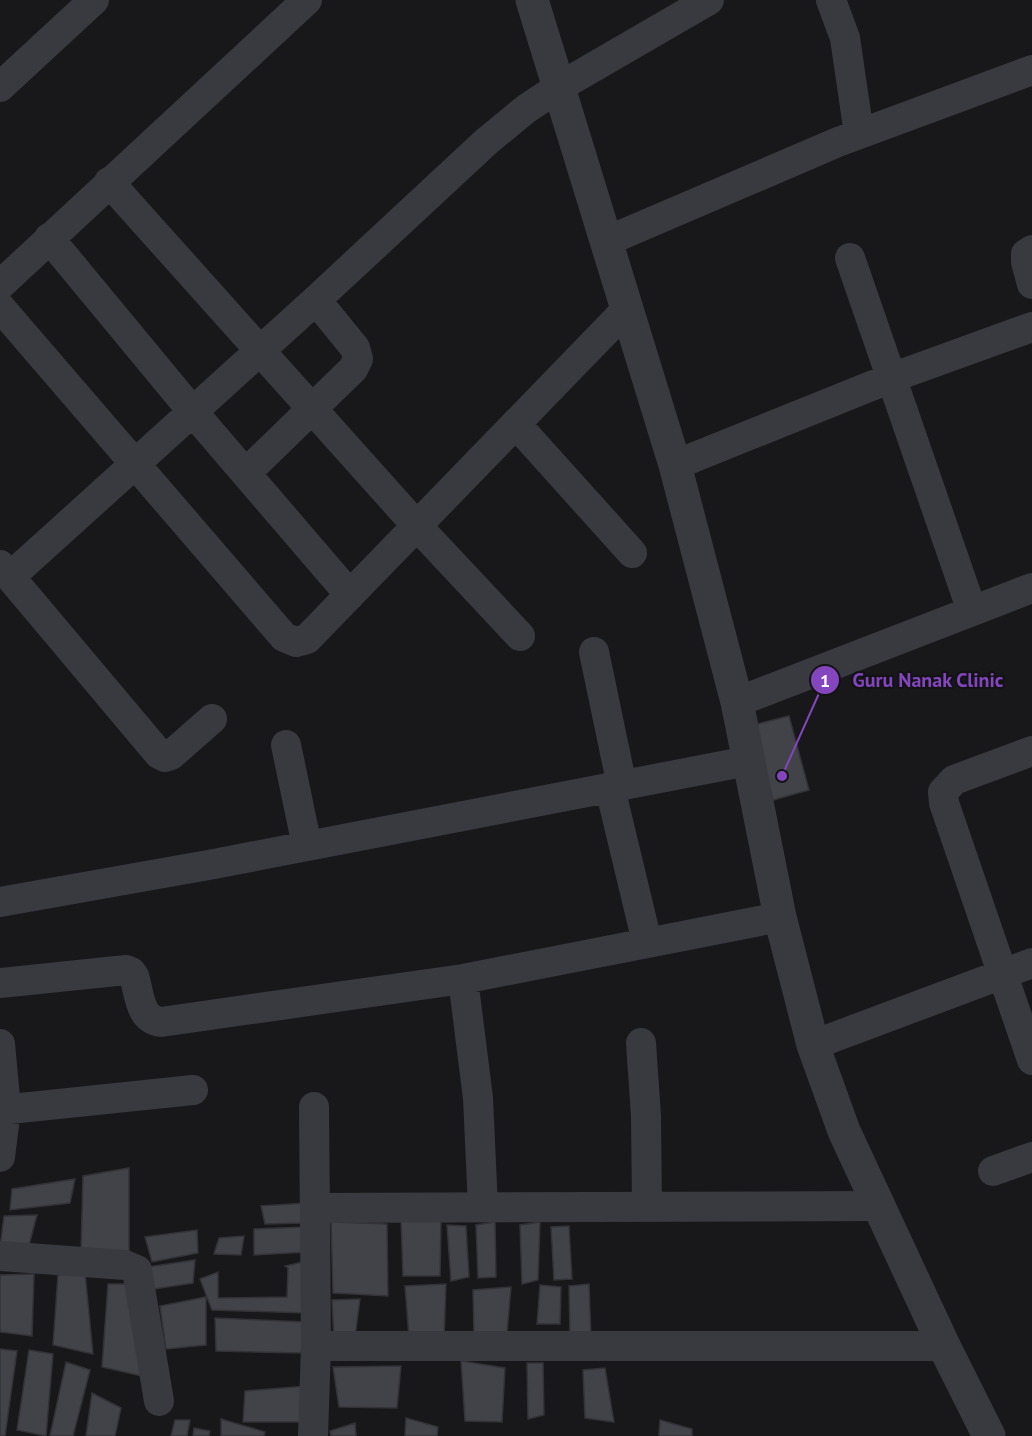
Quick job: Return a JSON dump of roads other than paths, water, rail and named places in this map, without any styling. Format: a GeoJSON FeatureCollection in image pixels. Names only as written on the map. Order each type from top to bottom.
{"type":"FeatureCollection","features":[{"type":"Feature","properties":{"kind":"street"},"geometry":{"type":"LineString","coordinates":[[0,87],[94,0]]}},
{"type":"Feature","properties":{"kind":"street"},"geometry":{"type":"LineString","coordinates":[[0,285],[307,0]]}},
{"type":"Feature","properties":{"kind":"street"},"geometry":{"type":"LineString","coordinates":[[532,0],[675,465],[737,702],[780,916],[813,1045],[844,1131],[944,1346],[989,1436]]}},
{"type":"Feature","properties":{"kind":"street"},"geometry":{"type":"LineString","coordinates":[[212,719],[171,755],[165,757],[159,754],[5,571],[135,465],[486,141],[526,109],[560,87],[709,0]]}},
{"type":"Feature","properties":{"kind":"street"},"geometry":{"type":"LineString","coordinates":[[831,0],[845,38],[860,134]]}},
{"type":"Feature","properties":{"kind":"street"},"geometry":{"type":"LineString","coordinates":[[607,241],[860,134],[1032,70]]}},
{"type":"Feature","properties":{"kind":"street"},"geometry":{"type":"LineString","coordinates":[[110,182],[312,410],[520,636]]}},
{"type":"Feature","properties":{"kind":"street"},"geometry":{"type":"LineString","coordinates":[[49,238],[193,412],[350,595]]}},
{"type":"Feature","properties":{"kind":"street"},"geometry":{"type":"LineString","coordinates":[[1032,249],[1026,255],[1032,284]]}},
{"type":"Feature","properties":{"kind":"street"},"geometry":{"type":"LineString","coordinates":[[850,258],[972,611]]}},
{"type":"Feature","properties":{"kind":"street"},"geometry":{"type":"LineString","coordinates":[[246,473],[353,369],[358,359],[355,348],[316,300]]}},
{"type":"Feature","properties":{"kind":"street"},"geometry":{"type":"LineString","coordinates":[[0,307],[284,637],[296,642],[307,639],[626,310]]}},
{"type":"Feature","properties":{"kind":"street"},"geometry":{"type":"LineString","coordinates":[[675,465],[891,378],[1032,327]]}},
{"type":"Feature","properties":{"kind":"street"},"geometry":{"type":"LineString","coordinates":[[516,424],[632,553]]}},
{"type":"Feature","properties":{"kind":"street"},"geometry":{"type":"LineString","coordinates":[[737,702],[1032,588]]}},
{"type":"Feature","properties":{"kind":"street"},"geometry":{"type":"LineString","coordinates":[[594,652],[616,787],[647,942]]}},
{"type":"Feature","properties":{"kind":"street"},"geometry":{"type":"LineString","coordinates":[[286,745],[307,846]]}},
{"type":"Feature","properties":{"kind":"street"},"geometry":{"type":"LineString","coordinates":[[1032,751],[954,780],[943,792],[944,803],[1032,1060]]}},
{"type":"Feature","properties":{"kind":"street"},"geometry":{"type":"LineString","coordinates":[[0,902],[307,846],[748,761]]}},
{"type":"Feature","properties":{"kind":"street"},"geometry":{"type":"LineString","coordinates":[[0,983],[126,970],[135,976],[145,1015],[153,1021],[161,1022],[463,978],[780,916]]}},
{"type":"Feature","properties":{"kind":"street"},"geometry":{"type":"LineString","coordinates":[[813,1045],[1032,963]]}},
{"type":"Feature","properties":{"kind":"street"},"geometry":{"type":"LineString","coordinates":[[463,978],[478,1098],[483,1207]]}},
{"type":"Feature","properties":{"kind":"street"},"geometry":{"type":"LineString","coordinates":[[641,1043],[647,1207]]}},
{"type":"Feature","properties":{"kind":"street"},"geometry":{"type":"LineString","coordinates":[[0,1044],[3,1110],[0,1157]]}},
{"type":"Feature","properties":{"kind":"street"},"geometry":{"type":"LineString","coordinates":[[3,1110],[194,1090]]}},
{"type":"Feature","properties":{"kind":"street"},"geometry":{"type":"LineString","coordinates":[[313,1436],[316,1346],[314,1107]]}},
{"type":"Feature","properties":{"kind":"street"},"geometry":{"type":"LineString","coordinates":[[993,1171],[1032,1157]]}},
{"type":"Feature","properties":{"kind":"street"},"geometry":{"type":"LineString","coordinates":[[315,1208],[878,1206]]}},
{"type":"Feature","properties":{"kind":"street"},"geometry":{"type":"LineString","coordinates":[[0,1256],[125,1264],[137,1270],[159,1401]]}},
{"type":"Feature","properties":{"kind":"street"},"geometry":{"type":"LineString","coordinates":[[316,1346],[944,1346]]}},
{"type":"Feature","properties":{"kind":"place","name":"Guru Nanak Clinic"},"geometry":{"type":"Point","coordinates":[782,776]}}]}
